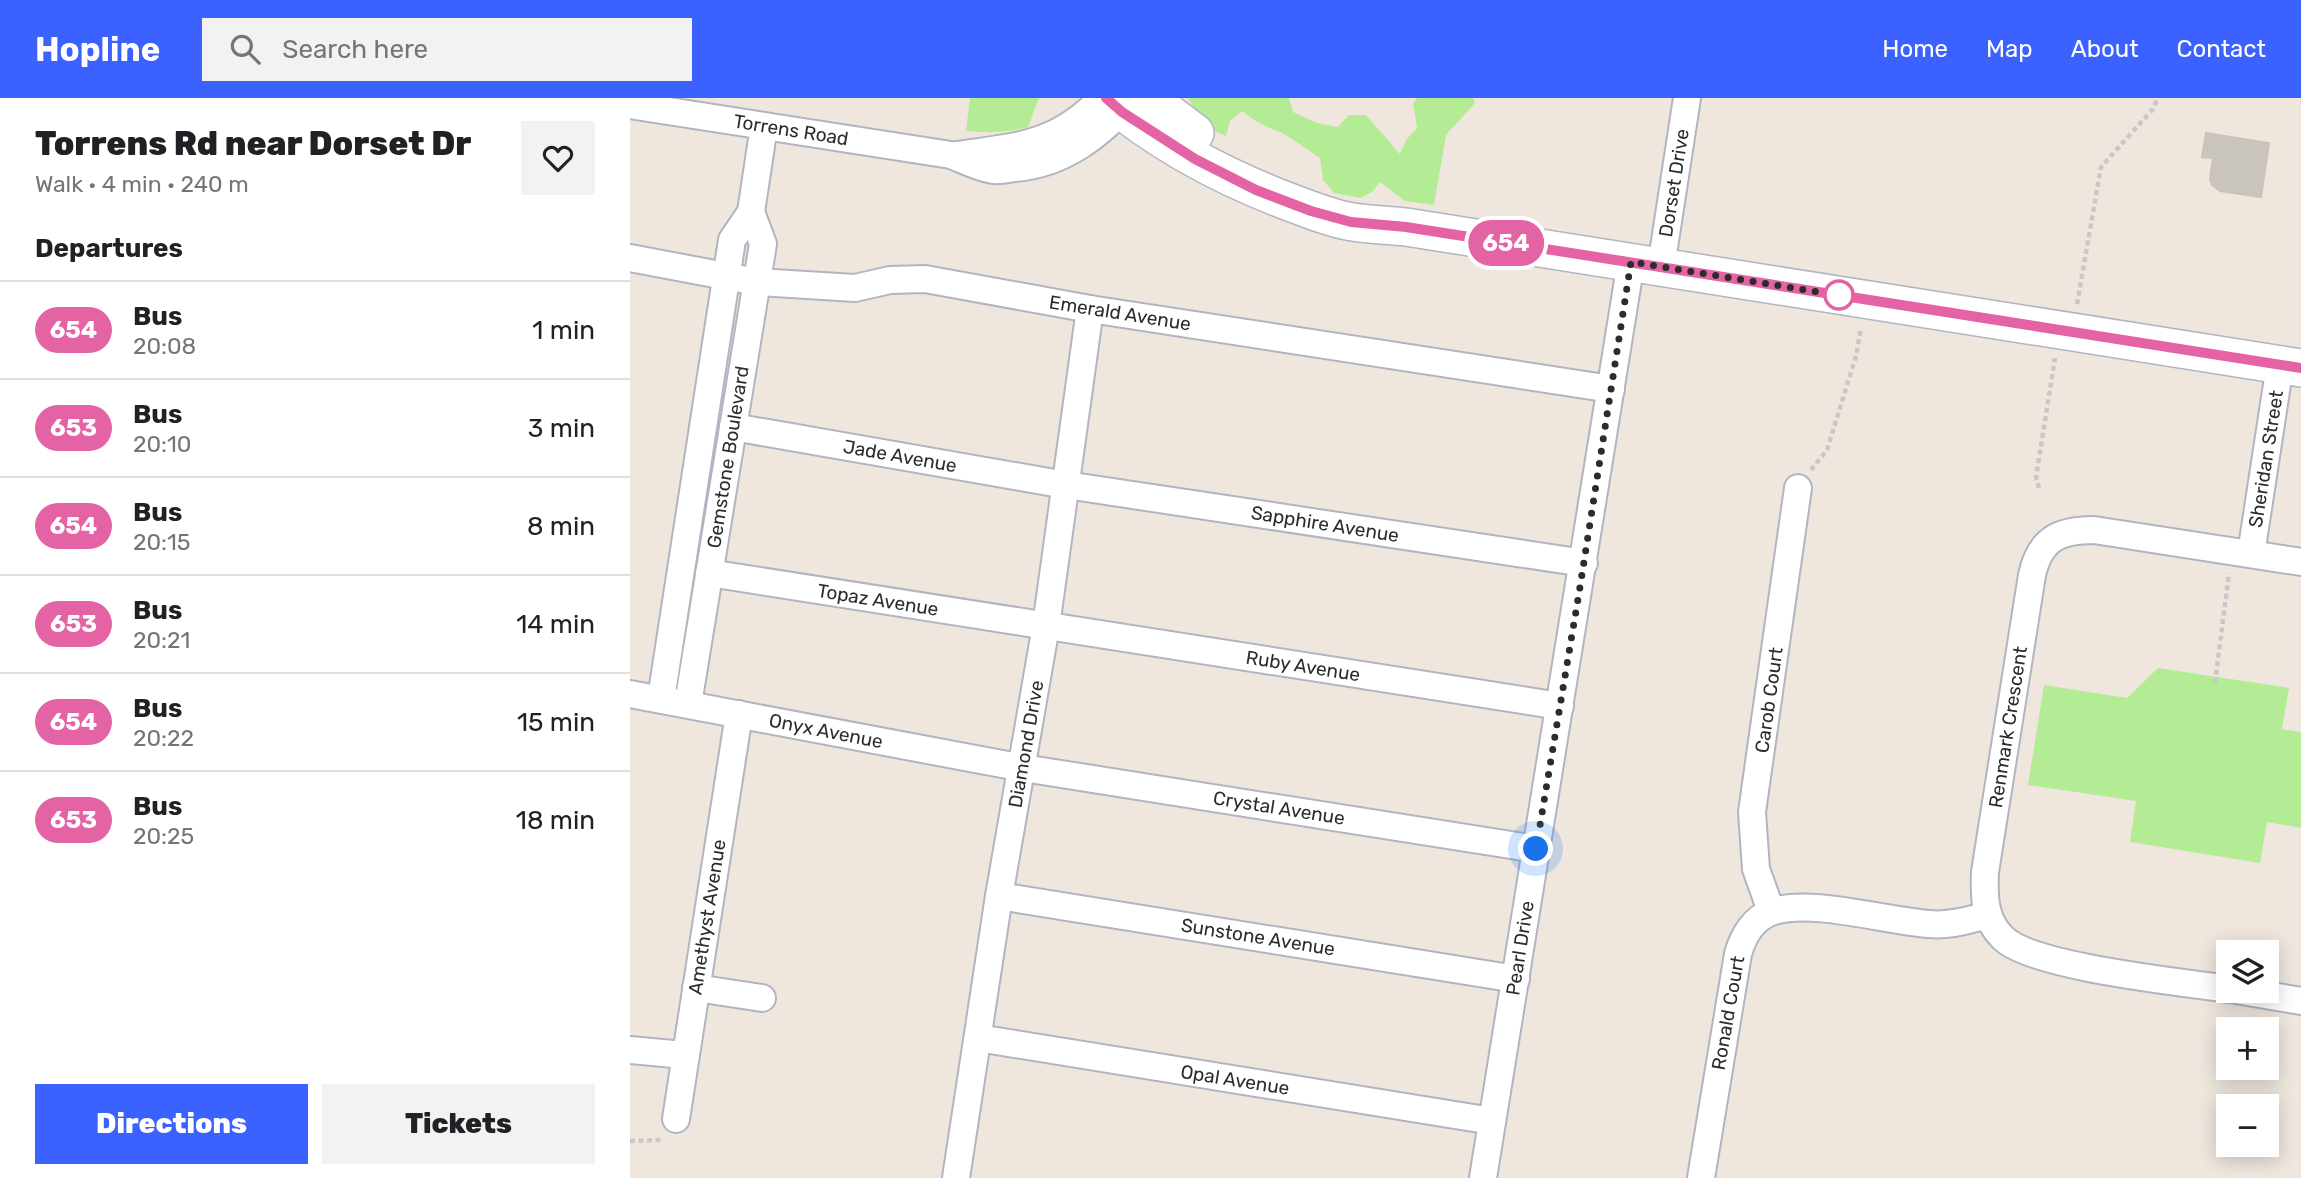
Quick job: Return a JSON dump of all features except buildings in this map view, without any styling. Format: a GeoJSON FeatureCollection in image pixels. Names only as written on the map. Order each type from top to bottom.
{"type":"FeatureCollection","features":[{"type":"Feature","properties":{"kind":"main road","name":"Torrens Road"},"geometry":{"type":"LineString","coordinates":[[1123,101],[1195,159],[1256,190],[1311,211],[1351,222],[1406,227],[2290,366]]}},
{"type":"Feature","properties":{"kind":"street","name":"Dorset Drive"},"geometry":{"type":"LineString","coordinates":[[1646,265],[1687,98]]}},
{"type":"Feature","properties":{"kind":"street","name":"Torrens Road"},"geometry":{"type":"LineString","coordinates":[[630,105],[951,155],[993,170],[1025,167],[1056,159],[1084,145],[1105,129],[1123,101]]}},
{"type":"Feature","properties":{"kind":"street","name":"Gemstone Boulevard"},"geometry":{"type":"LineString","coordinates":[[661,699],[732,240],[751,212],[764,126]]}},
{"type":"Feature","properties":{"kind":"street","name":"Gemstone Boulevard"},"geometry":{"type":"LineString","coordinates":[[688,704],[763,244],[751,212]]}},
{"type":"Feature","properties":{"kind":"street","name":"Emerald Avenue"},"geometry":{"type":"LineString","coordinates":[[630,258],[757,282],[855,288],[890,279],[925,279],[1090,309],[1611,389]]}},
{"type":"Feature","properties":{"kind":"street","name":"Pearl Drive"},"geometry":{"type":"LineString","coordinates":[[1483,1178],[1611,389],[1646,265]]}},
{"type":"Feature","properties":{"kind":"street","name":"Diamond Drive"},"geometry":{"type":"LineString","coordinates":[[956,1178],[999,896],[1046,626],[1090,309]]}},
{"type":"Feature","properties":{"kind":"street","name":"Sheridan Street"},"geometry":{"type":"LineString","coordinates":[[2251,554],[2290,366]]}},
{"type":"Feature","properties":{"kind":"street","name":"Jade Avenue"},"geometry":{"type":"LineString","coordinates":[[733,426],[1066,485]]}},
{"type":"Feature","properties":{"kind":"street","name":"Sapphire Avenue"},"geometry":{"type":"LineString","coordinates":[[1066,485],[1584,563]]}},
{"type":"Feature","properties":{"kind":"street","name":"Carob Court"},"geometry":{"type":"LineString","coordinates":[[1771,911],[1756,869],[1752,812],[1798,488]]}},
{"type":"Feature","properties":{"kind":"street","name":"Renmark Crescent"},"geometry":{"type":"LineString","coordinates":[[1988,915],[1984,899],[1984,872],[2032,575],[2036,559],[2046,545],[2064,532],[2094,530],[2301,562]]}},
{"type":"Feature","properties":{"kind":"street","name":"Topaz Avenue"},"geometry":{"type":"LineString","coordinates":[[709,573],[1046,626]]}},
{"type":"Feature","properties":{"kind":"street","name":"Ruby Avenue"},"geometry":{"type":"LineString","coordinates":[[1046,626],[1560,706]]}},
{"type":"Feature","properties":{"kind":"street","name":"Onyx Avenue"},"geometry":{"type":"LineString","coordinates":[[630,694],[1023,768]]}},
{"type":"Feature","properties":{"kind":"street","name":"Amethyst Avenue"},"geometry":{"type":"LineString","coordinates":[[676,1119],[739,714]]}},
{"type":"Feature","properties":{"kind":"street","name":"Crystal Avenue"},"geometry":{"type":"LineString","coordinates":[[1023,768],[1536,849]]}},
{"type":"Feature","properties":{"kind":"street","name":"Sunstone Avenue"},"geometry":{"type":"LineString","coordinates":[[999,896],[1516,979]]}},
{"type":"Feature","properties":{"kind":"street"},"geometry":{"type":"LineString","coordinates":[[1771,911],[1796,906],[1931,925],[1954,924],[1988,915],[2003,938],[2026,952],[2070,964],[2216,987]]}},
{"type":"Feature","properties":{"kind":"street","name":"Ronald Court"},"geometry":{"type":"LineString","coordinates":[[1701,1178],[1738,954],[1743,936],[1771,911]]}},
{"type":"Feature","properties":{"kind":"street"},"geometry":{"type":"LineString","coordinates":[[696,988],[762,998]]}},
{"type":"Feature","properties":{"kind":"street"},"geometry":{"type":"LineString","coordinates":[[2279,997],[2301,1001]]}},
{"type":"Feature","properties":{"kind":"street","name":"Opal Avenue"},"geometry":{"type":"LineString","coordinates":[[978,1038],[1492,1121]]}},
{"type":"Feature","properties":{"kind":"street"},"geometry":{"type":"LineString","coordinates":[[630,1049],[684,1055]]}},
{"type":"Feature","properties":{"kind":"path"},"geometry":{"type":"LineString","coordinates":[[2077,304],[2101,167],[2153,109],[2158,98]]}},
{"type":"Feature","properties":{"kind":"path"},"geometry":{"type":"LineString","coordinates":[[1798,488],[1826,450],[1856,356],[1861,327]]}},
{"type":"Feature","properties":{"kind":"path"},"geometry":{"type":"LineString","coordinates":[[2039,488],[2036,477],[2055,358]]}},
{"type":"Feature","properties":{"kind":"path"},"geometry":{"type":"LineString","coordinates":[[2215,683],[2230,573],[2217,572]]}},
{"type":"Feature","properties":{"kind":"green space"},"geometry":{"type":"Polygon","coordinates":[[[970,98],[1039,98],[1028,127],[990,132],[966,131],[970,98]]]}},
{"type":"Feature","properties":{"kind":"green space"},"geometry":{"type":"Polygon","coordinates":[[[1187,98],[1289,98],[1293,112],[1317,123],[1338,127],[1349,115],[1366,115],[1400,154],[1406,140],[1417,128],[1413,103],[1417,98],[1473,98],[1475,103],[1446,135],[1434,205],[1405,201],[1380,182],[1372,192],[1361,198],[1334,193],[1323,180],[1320,158],[1292,139],[1257,122],[1242,111],[1230,121],[1226,136],[1198,124],[1191,102],[1187,98]]]}},
{"type":"Feature","properties":{"kind":"green space"},"geometry":{"type":"Polygon","coordinates":[[[2158,668],[2289,688],[2282,729],[2301,732],[2301,828],[2267,822],[2260,863],[2130,842],[2136,801],[2028,785],[2044,685],[2127,698],[2158,668]]]}},
{"type":"Feature","properties":{"kind":"bus line","name":"654"},"geometry":{"type":"LineString","coordinates":[[1106,98],[1163,140],[1224,175],[1311,211],[1351,222],[1406,227],[2301,368]]}},
{"type":"Feature","properties":{"kind":"route"},"geometry":{"type":"LineString","coordinates":[[1536,849],[1631,262],[1850,297],[1839,295]]}}]}
